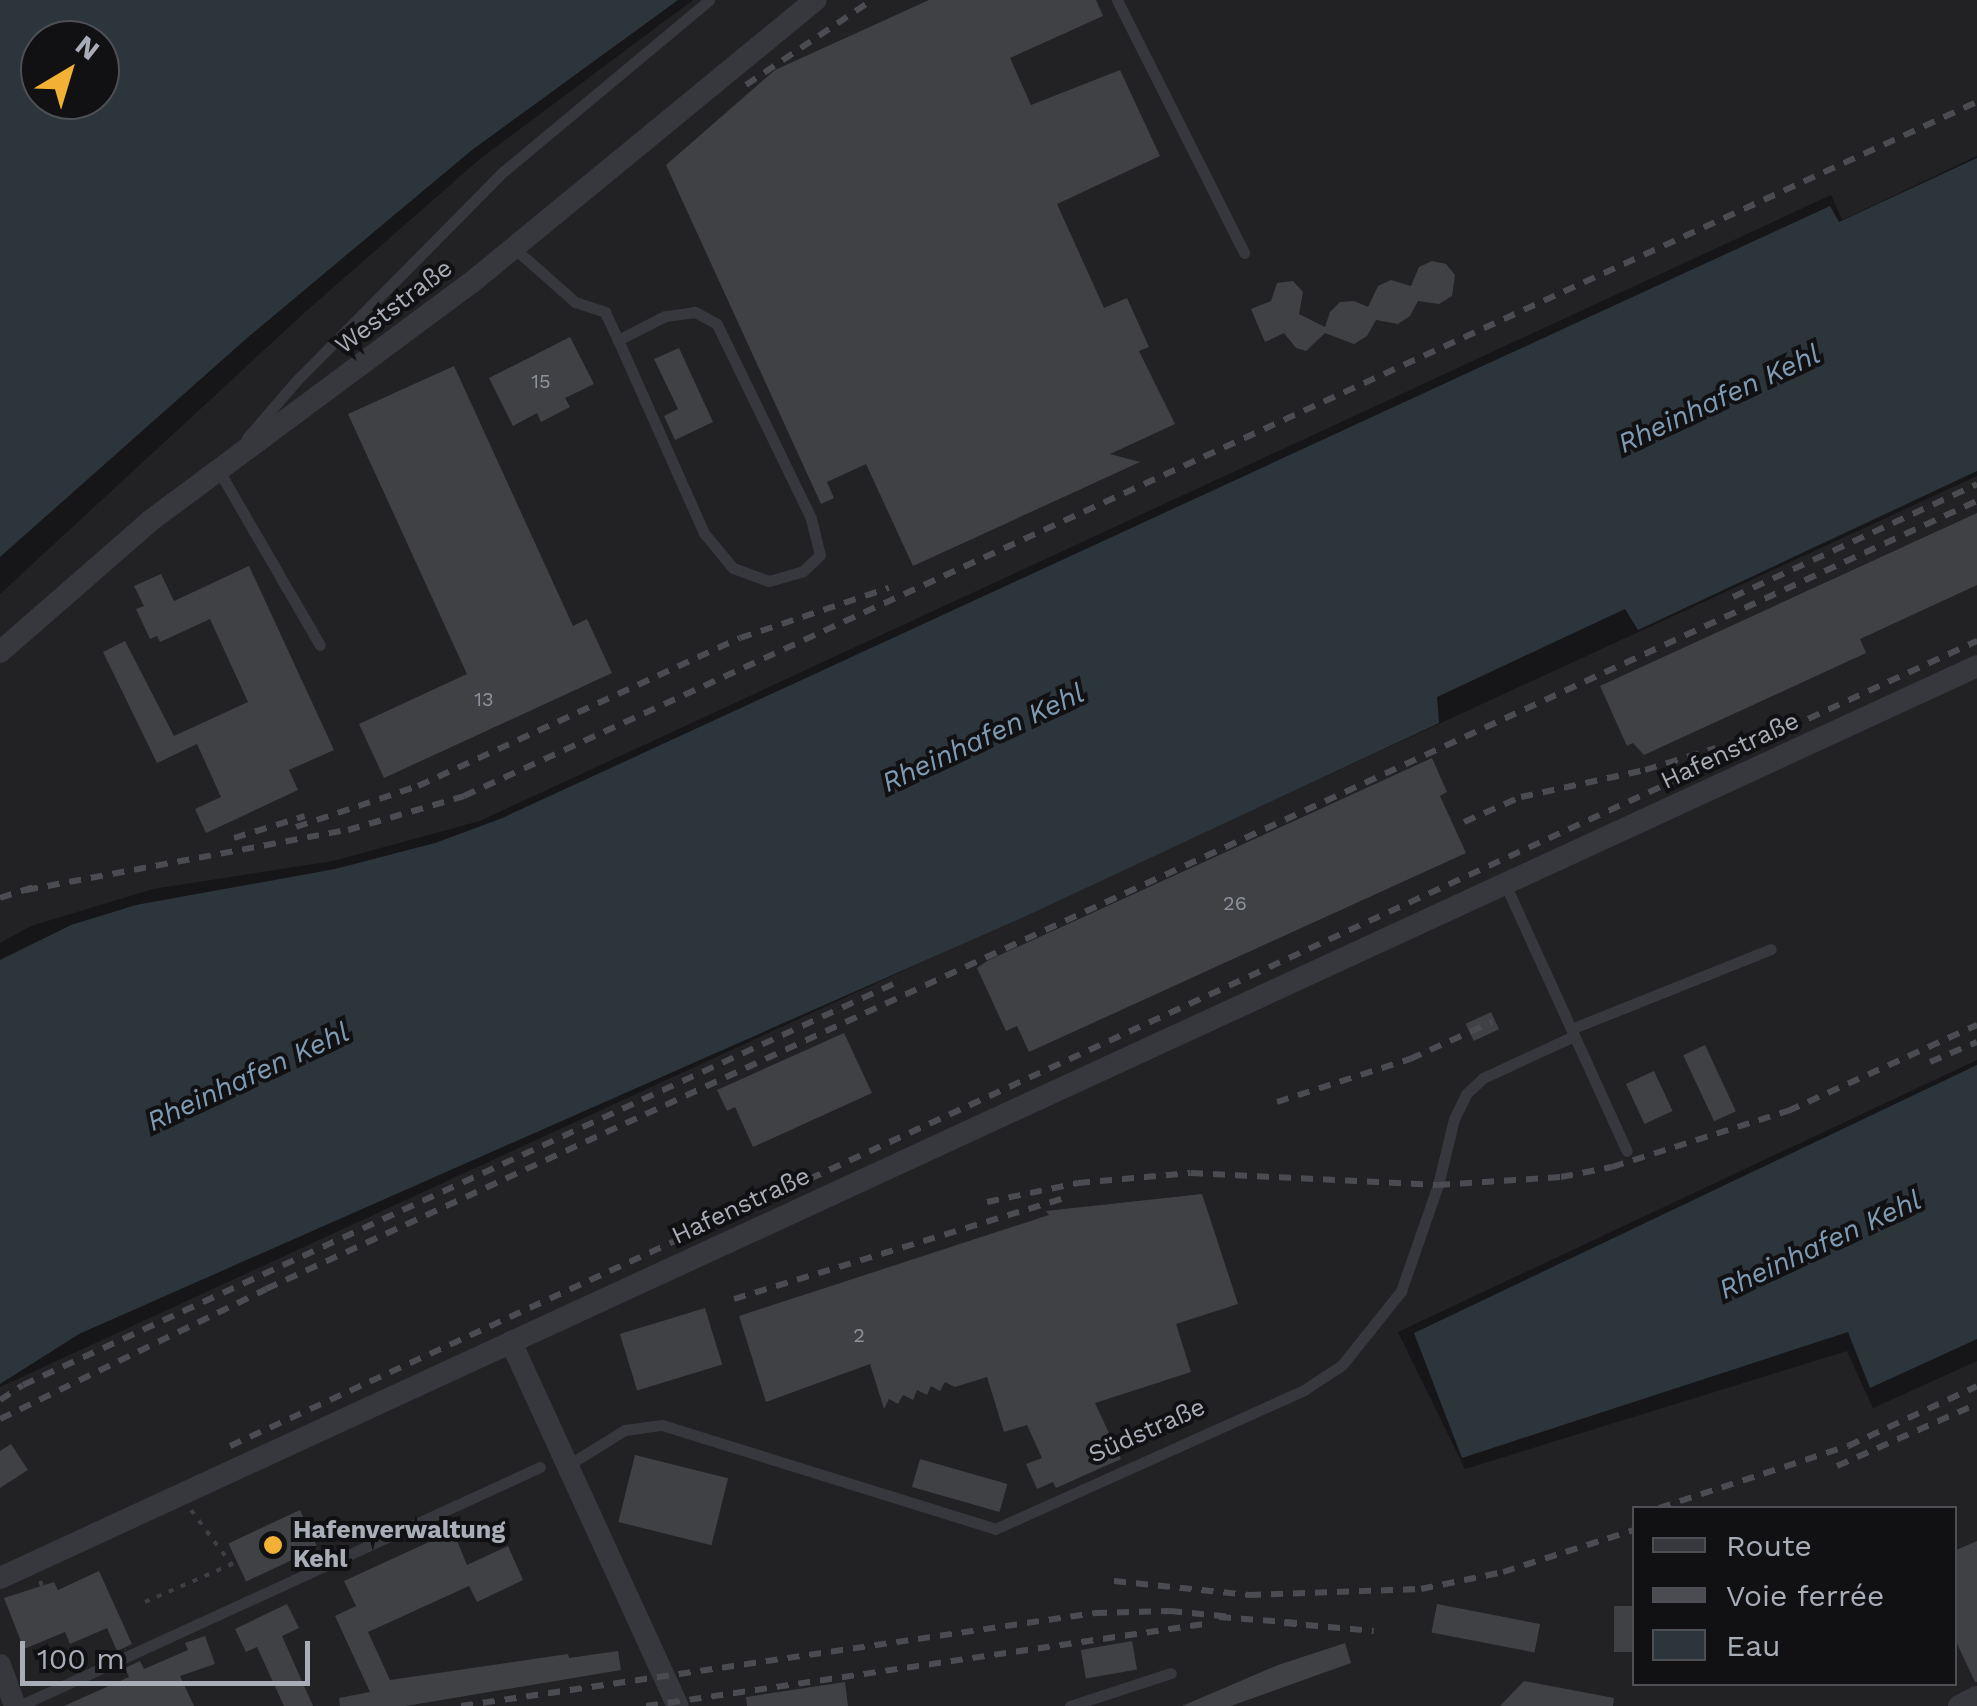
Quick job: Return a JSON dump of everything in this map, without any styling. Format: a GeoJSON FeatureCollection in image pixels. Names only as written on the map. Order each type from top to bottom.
{"type":"FeatureCollection","features":[{"type":"Feature","properties":{"kind":"street","name":"Weststraße"},"geometry":{"type":"LineString","coordinates":[[0,652],[150,521],[514,248],[816,0]]}},
{"type":"Feature","properties":{"kind":"street","name":"Hafenstraße"},"geometry":{"type":"LineString","coordinates":[[0,1578],[1977,666]]}},
{"type":"Feature","properties":{"kind":"street"},"geometry":{"type":"LineString","coordinates":[[511,1342],[678,1706]]}},
{"type":"Feature","properties":{"kind":"street"},"geometry":{"type":"LineString","coordinates":[[0,1665],[11,1701]]}},
{"type":"Feature","properties":{"kind":"street"},"geometry":{"type":"LineString","coordinates":[[1958,1706],[1977,1697]]}},
{"type":"Feature","properties":{"kind":"lane"},"geometry":{"type":"LineString","coordinates":[[320,645],[220,471],[298,379],[504,171],[709,0]]}},
{"type":"Feature","properties":{"kind":"lane"},"geometry":{"type":"LineString","coordinates":[[1117,0],[1244,253]]}},
{"type":"Feature","properties":{"kind":"lane"},"geometry":{"type":"LineString","coordinates":[[514,248],[574,302],[605,312],[704,533],[733,568],[769,580],[803,571],[820,555],[811,518],[717,324],[695,312],[665,316],[618,340]]}},
{"type":"Feature","properties":{"kind":"lane"},"geometry":{"type":"LineString","coordinates":[[1506,886],[1627,1152]]}},
{"type":"Feature","properties":{"kind":"lane","name":"Südstraße"},"geometry":{"type":"LineString","coordinates":[[568,1464],[625,1430],[662,1426],[995,1529],[1304,1390],[1342,1365],[1401,1291],[1438,1185],[1454,1119],[1466,1094],[1483,1078],[1573,1033],[1771,949]]}},
{"type":"Feature","properties":{"kind":"lane"},"geometry":{"type":"LineString","coordinates":[[11,1701],[540,1467]]}},
{"type":"Feature","properties":{"kind":"lane"},"geometry":{"type":"LineString","coordinates":[[1070,1706],[1171,1673]]}},
{"type":"Feature","properties":{"kind":"path"},"geometry":{"type":"LineString","coordinates":[[146,1602],[235,1564],[180,1494]]}},
{"type":"Feature","properties":{"kind":"path"},"geometry":{"type":"LineString","coordinates":[[43,1588],[46,1595]]}},
{"type":"Feature","properties":{"kind":"shaded area"},"geometry":{"type":"Polygon","coordinates":[[[693,0],[1977,0],[1977,156],[1842,220],[1831,195],[480,821],[333,861],[153,889],[31,926],[0,943],[0,594],[303,314],[481,158],[693,0]]]}},
{"type":"Feature","properties":{"kind":"shaded area"},"geometry":{"type":"Polygon","coordinates":[[[1977,476],[1977,1060],[1398,1332],[1465,1469],[1847,1351],[1873,1408],[1977,1361],[1977,1706],[0,1706],[0,1387],[1977,476]]]}},
{"type":"Feature","properties":{"kind":"water"},"geometry":{"type":"Polygon","coordinates":[[[0,0],[678,0],[472,150],[247,338],[0,557],[0,0]]]}},
{"type":"Feature","properties":{"kind":"water","name":"Rheinhafen Kehl"},"geometry":{"type":"Polygon","coordinates":[[[1977,158],[1977,471],[1638,630],[1625,609],[1437,697],[1439,723],[1026,916],[79,1334],[0,1384],[0,960],[71,925],[136,905],[335,869],[435,843],[500,819],[1830,206],[1839,222],[1977,158]]]}},
{"type":"Feature","properties":{"kind":"water","name":"Rheinhafen Kehl"},"geometry":{"type":"Polygon","coordinates":[[[1977,1065],[1977,1339],[1870,1388],[1848,1332],[1462,1458],[1414,1333],[1977,1065]]]}},
{"type":"Feature","properties":{"kind":"building"},"geometry":{"type":"Polygon","coordinates":[[[929,0],[1096,0],[1103,16],[1010,58],[1031,105],[1120,70],[1160,156],[1057,204],[1104,308],[1127,298],[1149,347],[1139,351],[1175,424],[1110,454],[1140,462],[913,566],[866,464],[827,482],[834,498],[821,504],[666,165],[775,70],[929,0]]]}},
{"type":"Feature","properties":{"kind":"building"},"geometry":{"type":"Polygon","coordinates":[[[1432,261],[1446,264],[1455,275],[1452,296],[1439,304],[1418,301],[1410,316],[1398,324],[1376,320],[1367,336],[1354,344],[1325,333],[1306,351],[1296,348],[1284,333],[1265,342],[1251,309],[1271,301],[1277,283],[1293,281],[1303,292],[1299,314],[1325,327],[1330,312],[1340,302],[1354,301],[1368,307],[1378,286],[1391,280],[1411,286],[1419,267],[1432,261]]]}},
{"type":"Feature","properties":{"kind":"building"},"geometry":{"type":"Polygon","coordinates":[[[570,337],[594,384],[565,398],[570,407],[541,422],[537,413],[513,426],[489,378],[570,337]]]}},
{"type":"Feature","properties":{"kind":"building"},"geometry":{"type":"Polygon","coordinates":[[[679,348],[713,422],[675,440],[664,416],[678,409],[654,359],[679,348]]]}},
{"type":"Feature","properties":{"kind":"building"},"geometry":{"type":"Polygon","coordinates":[[[454,366],[573,626],[587,619],[612,673],[384,778],[359,724],[467,674],[348,414],[454,366]]]}},
{"type":"Feature","properties":{"kind":"building"},"geometry":{"type":"Polygon","coordinates":[[[1977,513],[1977,585],[1860,639],[1866,653],[1644,755],[1633,743],[1627,746],[1600,686],[1977,513]]]}},
{"type":"Feature","properties":{"kind":"building"},"geometry":{"type":"Polygon","coordinates":[[[249,566],[334,750],[289,770],[298,790],[206,833],[195,809],[221,797],[197,744],[157,763],[103,652],[125,641],[174,736],[248,702],[210,619],[160,642],[157,636],[150,639],[136,609],[144,606],[134,586],[161,574],[174,601],[249,566]]]}},
{"type":"Feature","properties":{"kind":"building"},"geometry":{"type":"Polygon","coordinates":[[[1432,758],[1447,792],[1440,796],[1466,853],[1029,1052],[1017,1026],[1006,1031],[977,968],[987,961],[1432,758]]]}},
{"type":"Feature","properties":{"kind":"building"},"geometry":{"type":"Polygon","coordinates":[[[1491,1012],[1499,1029],[1474,1041],[1466,1024],[1491,1012]]]}},
{"type":"Feature","properties":{"kind":"building"},"geometry":{"type":"Polygon","coordinates":[[[844,1033],[872,1093],[753,1147],[735,1107],[727,1111],[717,1090],[844,1033]]]}},
{"type":"Feature","properties":{"kind":"building"},"geometry":{"type":"Polygon","coordinates":[[[1705,1045],[1736,1111],[1714,1121],[1683,1055],[1705,1045]]]}},
{"type":"Feature","properties":{"kind":"building"},"geometry":{"type":"Polygon","coordinates":[[[1654,1071],[1673,1111],[1644,1124],[1626,1084],[1654,1071]]]}},
{"type":"Feature","properties":{"kind":"building"},"geometry":{"type":"Polygon","coordinates":[[[1202,1194],[1238,1304],[1176,1324],[1191,1372],[1095,1403],[1121,1459],[1056,1488],[1053,1482],[1037,1489],[1026,1464],[1042,1458],[1027,1425],[1004,1432],[987,1377],[955,1387],[945,1382],[940,1391],[931,1386],[927,1395],[917,1390],[913,1400],[903,1395],[898,1404],[889,1399],[884,1409],[870,1364],[766,1402],[739,1316],[1049,1215],[1046,1211],[1202,1194]]]}},
{"type":"Feature","properties":{"kind":"building"},"geometry":{"type":"Polygon","coordinates":[[[705,1308],[722,1364],[637,1390],[620,1334],[705,1308]]]}},
{"type":"Feature","properties":{"kind":"building"},"geometry":{"type":"Polygon","coordinates":[[[11,1444],[28,1470],[0,1488],[0,1451],[11,1444]]]}},
{"type":"Feature","properties":{"kind":"building"},"geometry":{"type":"Polygon","coordinates":[[[635,1455],[728,1478],[711,1545],[618,1522],[635,1455]]]}},
{"type":"Feature","properties":{"kind":"building"},"geometry":{"type":"Polygon","coordinates":[[[920,1459],[1007,1484],[999,1512],[912,1487],[920,1459]]]}},
{"type":"Feature","properties":{"kind":"building","name":"Hafenverwaltung Kehl"},"geometry":{"type":"Polygon","coordinates":[[[300,1510],[318,1548],[246,1581],[228,1543],[300,1510]]]}},
{"type":"Feature","properties":{"kind":"building"},"geometry":{"type":"Polygon","coordinates":[[[453,1531],[467,1565],[508,1546],[523,1580],[477,1602],[469,1586],[368,1632],[390,1680],[568,1654],[569,1658],[618,1651],[621,1670],[406,1706],[340,1706],[339,1698],[370,1692],[335,1616],[356,1606],[344,1581],[453,1531]]]}},
{"type":"Feature","properties":{"kind":"building"},"geometry":{"type":"Polygon","coordinates":[[[1977,1541],[1977,1682],[1957,1643],[1957,1550],[1977,1541]]]}},
{"type":"Feature","properties":{"kind":"building"},"geometry":{"type":"Polygon","coordinates":[[[99,1571],[132,1644],[117,1651],[107,1628],[70,1644],[65,1632],[24,1649],[4,1598],[54,1582],[58,1590],[99,1571]]]}},
{"type":"Feature","properties":{"kind":"building"},"geometry":{"type":"Polygon","coordinates":[[[287,1604],[299,1628],[282,1636],[313,1706],[284,1706],[257,1647],[246,1652],[235,1629],[287,1604]]]}},
{"type":"Feature","properties":{"kind":"building"},"geometry":{"type":"Polygon","coordinates":[[[1437,1604],[1540,1624],[1535,1653],[1431,1632],[1437,1604]]]}},
{"type":"Feature","properties":{"kind":"building"},"geometry":{"type":"Polygon","coordinates":[[[1614,1606],[1632,1606],[1632,1652],[1614,1652],[1614,1606]]]}},
{"type":"Feature","properties":{"kind":"building"},"geometry":{"type":"Polygon","coordinates":[[[205,1636],[215,1664],[180,1676],[194,1706],[64,1706],[129,1677],[125,1668],[140,1661],[144,1669],[188,1650],[185,1643],[205,1636]]]}},
{"type":"Feature","properties":{"kind":"building"},"geometry":{"type":"Polygon","coordinates":[[[1132,1641],[1137,1670],[1086,1679],[1081,1650],[1132,1641]]]}},
{"type":"Feature","properties":{"kind":"building"},"geometry":{"type":"Polygon","coordinates":[[[1345,1643],[1351,1663],[1231,1706],[1182,1706],[1278,1665],[1345,1643]]]}},
{"type":"Feature","properties":{"kind":"building"},"geometry":{"type":"Polygon","coordinates":[[[1524,1681],[1614,1698],[1613,1706],[1500,1706],[1524,1681]]]}},
{"type":"Feature","properties":{"kind":"building"},"geometry":{"type":"Polygon","coordinates":[[[845,1682],[848,1706],[747,1706],[746,1697],[845,1682]]]}},
{"type":"Feature","properties":{"kind":"railway"},"geometry":{"type":"LineString","coordinates":[[746,85],[872,0]]}},
{"type":"Feature","properties":{"kind":"railway"},"geometry":{"type":"LineString","coordinates":[[26,890],[348,830],[464,796],[1977,102]]}},
{"type":"Feature","properties":{"kind":"railway"},"geometry":{"type":"LineString","coordinates":[[1733,597],[1977,484]]}},
{"type":"Feature","properties":{"kind":"railway"},"geometry":{"type":"LineString","coordinates":[[0,1419],[266,1289],[1977,501]]}},
{"type":"Feature","properties":{"kind":"railway"},"geometry":{"type":"LineString","coordinates":[[296,827],[418,786],[740,638],[889,588]]}},
{"type":"Feature","properties":{"kind":"railway"},"geometry":{"type":"LineString","coordinates":[[230,1446],[1977,641]]}},
{"type":"Feature","properties":{"kind":"railway"},"geometry":{"type":"LineString","coordinates":[[1464,822],[1521,797],[1645,770],[1716,748]]}},
{"type":"Feature","properties":{"kind":"railway"},"geometry":{"type":"LineString","coordinates":[[234,838],[305,816]]}},
{"type":"Feature","properties":{"kind":"railway"},"geometry":{"type":"LineString","coordinates":[[0,898],[38,886]]}},
{"type":"Feature","properties":{"kind":"railway"},"geometry":{"type":"LineString","coordinates":[[0,1400],[23,1385],[902,980]]}},
{"type":"Feature","properties":{"kind":"railway"},"geometry":{"type":"LineString","coordinates":[[1277,1102],[1410,1059],[1492,1022]]}},
{"type":"Feature","properties":{"kind":"railway"},"geometry":{"type":"LineString","coordinates":[[987,1202],[1078,1183],[1191,1173],[1438,1185],[1561,1177],[1612,1167],[1788,1111],[1977,1025]]}},
{"type":"Feature","properties":{"kind":"railway"},"geometry":{"type":"LineString","coordinates":[[1930,1062],[1977,1042]]}},
{"type":"Feature","properties":{"kind":"railway"},"geometry":{"type":"LineString","coordinates":[[734,1299],[1065,1198]]}},
{"type":"Feature","properties":{"kind":"railway"},"geometry":{"type":"LineString","coordinates":[[1665,1506],[1848,1446],[1977,1386]]}},
{"type":"Feature","properties":{"kind":"railway"},"geometry":{"type":"LineString","coordinates":[[1837,1466],[1977,1404]]}},
{"type":"Feature","properties":{"kind":"railway"},"geometry":{"type":"LineString","coordinates":[[1114,1581],[1249,1595],[1421,1589],[1503,1572],[1632,1531]]}},
{"type":"Feature","properties":{"kind":"railway"},"geometry":{"type":"LineString","coordinates":[[461,1706],[1095,1613],[1170,1611],[1233,1617]]}},
{"type":"Feature","properties":{"kind":"railway"},"geometry":{"type":"LineString","coordinates":[[1219,1617],[1298,1623]]}},
{"type":"Feature","properties":{"kind":"railway"},"geometry":{"type":"LineString","coordinates":[[1284,1623],[1374,1631]]}},
{"type":"Feature","properties":{"kind":"railway"},"geometry":{"type":"LineString","coordinates":[[646,1706],[1204,1624]]}},
{"type":"Feature","properties":{"kind":"place","name":"Hafenverwaltung Kehl"},"geometry":{"type":"Point","coordinates":[273,1545]}}]}
